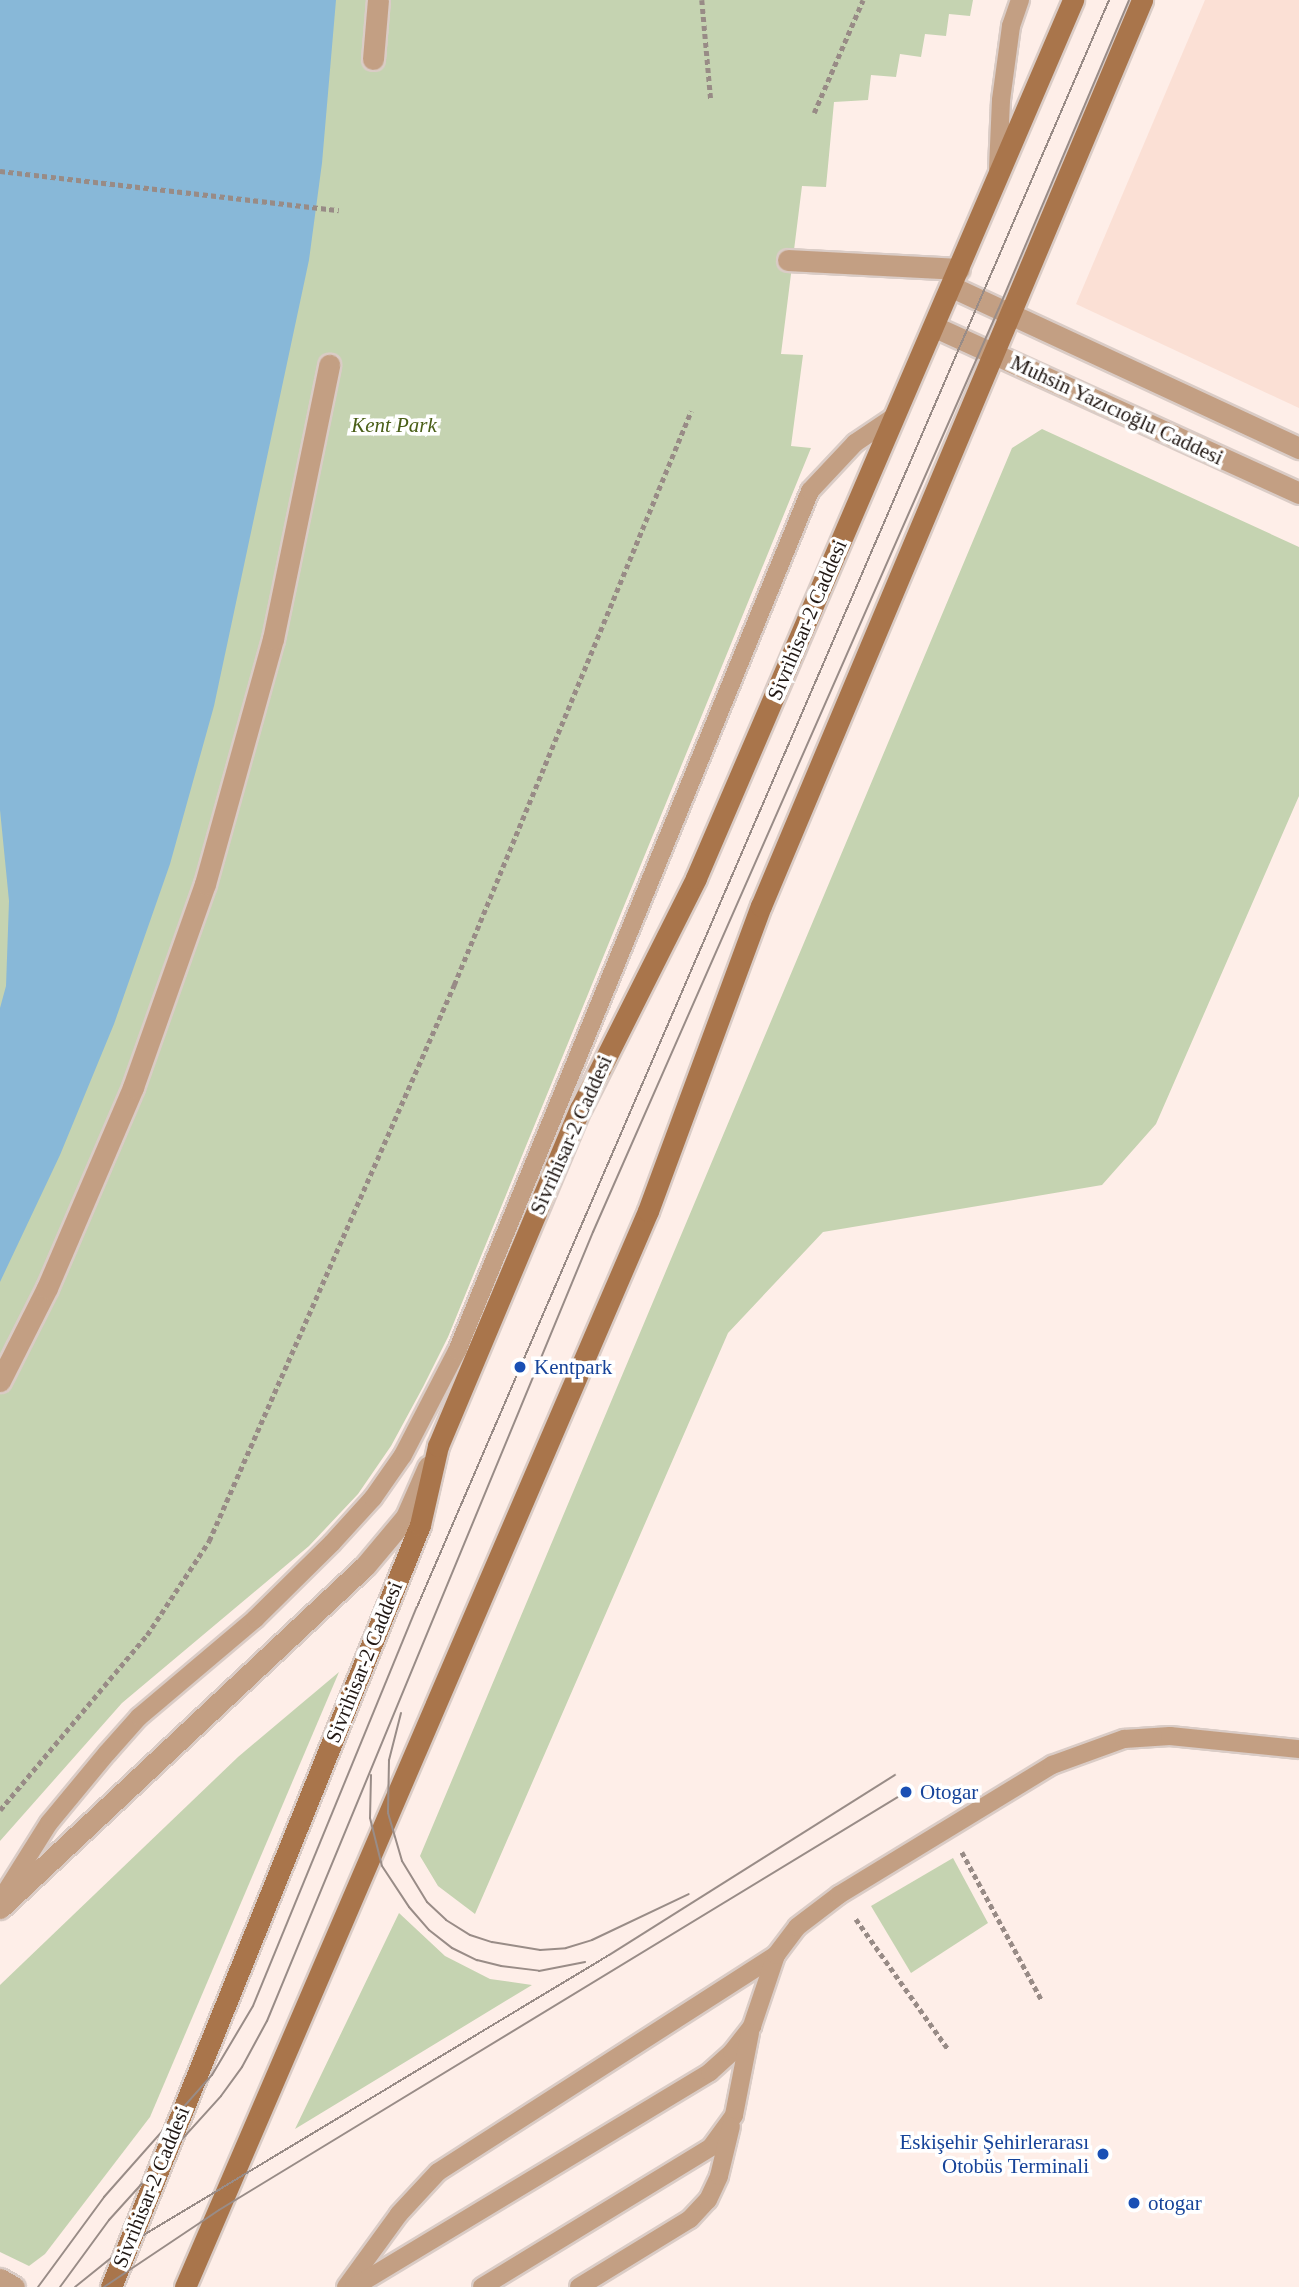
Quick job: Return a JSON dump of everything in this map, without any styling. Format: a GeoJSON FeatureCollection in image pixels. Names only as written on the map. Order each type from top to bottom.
{"type":"FeatureCollection","features":[{"type":"Feature","properties":{"kind":"main road","name":"Sivrihisar-2 Caddesi"},"geometry":{"type":"LineString","coordinates":[[111,2287],[420,1525],[438,1446],[580,1109],[696,878],[935,327],[1073,0]]}},
{"type":"Feature","properties":{"kind":"main road"},"geometry":{"type":"LineString","coordinates":[[185,2287],[648,1211],[761,906],[1142,0]]}},
{"type":"Feature","properties":{"kind":"street"},"geometry":{"type":"LineString","coordinates":[[373,59],[378,0]]}},
{"type":"Feature","properties":{"kind":"street"},"geometry":{"type":"LineString","coordinates":[[788,260],[955,278],[1010,313],[1299,448]]}},
{"type":"Feature","properties":{"kind":"street","name":"Muhsin Yazıcıoğlu Caddesi"},"geometry":{"type":"LineString","coordinates":[[935,327],[1299,493]]}},
{"type":"Feature","properties":{"kind":"street"},"geometry":{"type":"LineString","coordinates":[[0,1381],[47,1288],[133,1087],[205,884],[273,639],[329,365]]}},
{"type":"Feature","properties":{"kind":"street"},"geometry":{"type":"LineString","coordinates":[[0,1908],[365,1566],[406,1517],[438,1446]]}},
{"type":"Feature","properties":{"kind":"street"},"geometry":{"type":"LineString","coordinates":[[174,2287],[196,2262]]}},
{"type":"Feature","properties":{"kind":"street"},"geometry":{"type":"LineString","coordinates":[[0,2279],[14,2287]]}},
{"type":"Feature","properties":{"kind":"lane"},"geometry":{"type":"LineString","coordinates":[[998,180],[1006,63],[1011,26],[1020,0]]}},
{"type":"Feature","properties":{"kind":"lane"},"geometry":{"type":"LineString","coordinates":[[0,1901],[49,1823],[139,1717],[256,1619],[332,1544],[373,1499],[403,1455],[457,1351],[810,491],[855,443],[895,416]]}},
{"type":"Feature","properties":{"kind":"lane"},"geometry":{"type":"LineString","coordinates":[[579,2287],[690,2219],[708,2200],[719,2176],[752,2026],[776,1955],[797,1927],[839,1895],[1052,1765],[1124,1739],[1170,1736],[1299,1749]]}},
{"type":"Feature","properties":{"kind":"lane"},"geometry":{"type":"LineString","coordinates":[[346,2287],[399,2214],[438,2172],[776,1955]]}},
{"type":"Feature","properties":{"kind":"lane"},"geometry":{"type":"LineString","coordinates":[[354,2287],[710,2072],[732,2052],[752,2026]]}},
{"type":"Feature","properties":{"kind":"lane"},"geometry":{"type":"LineString","coordinates":[[482,2287],[711,2147],[734,2115]]}},
{"type":"Feature","properties":{"kind":"path"},"geometry":{"type":"LineString","coordinates":[[702,0],[711,101]]}},
{"type":"Feature","properties":{"kind":"path"},"geometry":{"type":"LineString","coordinates":[[814,113],[863,0]]}},
{"type":"Feature","properties":{"kind":"path"},"geometry":{"type":"LineString","coordinates":[[0,171],[339,211]]}},
{"type":"Feature","properties":{"kind":"path"},"geometry":{"type":"LineString","coordinates":[[0,1810],[147,1635],[209,1541],[454,985],[691,411]]}},
{"type":"Feature","properties":{"kind":"path"},"geometry":{"type":"LineString","coordinates":[[949,1826],[1041,1999]]}},
{"type":"Feature","properties":{"kind":"path"},"geometry":{"type":"LineString","coordinates":[[839,1895],[948,2049]]}},
{"type":"Feature","properties":{"kind":"shaded area"},"geometry":{"type":"Polygon","coordinates":[[[1205,0],[1299,0],[1299,408],[1076,304],[1205,0]]]}},
{"type":"Feature","properties":{"kind":"green space","name":"Kent Park"},"geometry":{"type":"Polygon","coordinates":[[[0,0],[973,0],[970,16],[949,14],[946,36],[925,34],[921,57],[900,54],[896,77],[871,75],[868,100],[834,102],[826,187],[802,186],[781,354],[803,355],[791,446],[811,448],[448,1337],[423,1387],[391,1446],[358,1494],[309,1546],[122,1703],[0,1841],[0,0]]]}},
{"type":"Feature","properties":{"kind":"green space"},"geometry":{"type":"Polygon","coordinates":[[[1042,429],[1299,547],[1299,796],[1156,1124],[1102,1185],[823,1232],[728,1333],[475,1914],[438,1886],[420,1856],[1012,448],[1042,429]]]}},
{"type":"Feature","properties":{"kind":"green space"},"geometry":{"type":"Polygon","coordinates":[[[339,1672],[150,2117],[45,2254],[29,2266],[0,2252],[0,1985],[238,1757],[339,1672]]]}},
{"type":"Feature","properties":{"kind":"green space"},"geometry":{"type":"Polygon","coordinates":[[[953,1858],[988,1923],[911,1973],[871,1906],[953,1858]]]}},
{"type":"Feature","properties":{"kind":"green space"},"geometry":{"type":"Polygon","coordinates":[[[399,1913],[445,1956],[490,1979],[532,1985],[295,2129],[399,1913]]]}},
{"type":"Feature","properties":{"kind":"water"},"geometry":{"type":"Polygon","coordinates":[[[0,0],[336,0],[322,163],[309,260],[214,706],[170,864],[114,1024],[60,1155],[0,1282],[0,1008],[6,986],[9,901],[0,810],[0,0]]]}},
{"type":"Feature","properties":{"kind":"tram line"},"geometry":{"type":"LineString","coordinates":[[38,2287],[104,2197],[212,2075],[253,2006],[417,1607],[1109,0]]}},
{"type":"Feature","properties":{"kind":"tram line"},"geometry":{"type":"LineString","coordinates":[[60,2287],[109,2220],[221,2096],[242,2067],[267,2021],[593,1232],[999,308],[1129,0]]}},
{"type":"Feature","properties":{"kind":"tram line"},"geometry":{"type":"LineString","coordinates":[[401,1713],[389,1760],[388,1813],[402,1861],[427,1902],[446,1920],[470,1935],[492,1942],[540,1950],[566,1948],[592,1940],[689,1894]]}},
{"type":"Feature","properties":{"kind":"tram line"},"geometry":{"type":"LineString","coordinates":[[371,1775],[370,1818],[382,1866],[409,1907],[429,1930],[452,1948],[477,1960],[501,1966],[539,1971],[585,1962]]}},
{"type":"Feature","properties":{"kind":"tram line"},"geometry":{"type":"LineString","coordinates":[[75,2287],[127,2245],[609,1955],[895,1775]]}},
{"type":"Feature","properties":{"kind":"tram line"},"geometry":{"type":"LineString","coordinates":[[104,2287],[219,2210],[906,1792]]}},
{"type":"Feature","properties":{"kind":"place","name":"Kentpark"},"geometry":{"type":"Point","coordinates":[520,1367]}},
{"type":"Feature","properties":{"kind":"place","name":"Otogar"},"geometry":{"type":"Point","coordinates":[906,1792]}},
{"type":"Feature","properties":{"kind":"place","name":"Eskişehir Şehirlerarası Otobüs Terminali"},"geometry":{"type":"Point","coordinates":[1103,2154]}},
{"type":"Feature","properties":{"kind":"place","name":"otogar"},"geometry":{"type":"Point","coordinates":[1134,2203]}}]}
